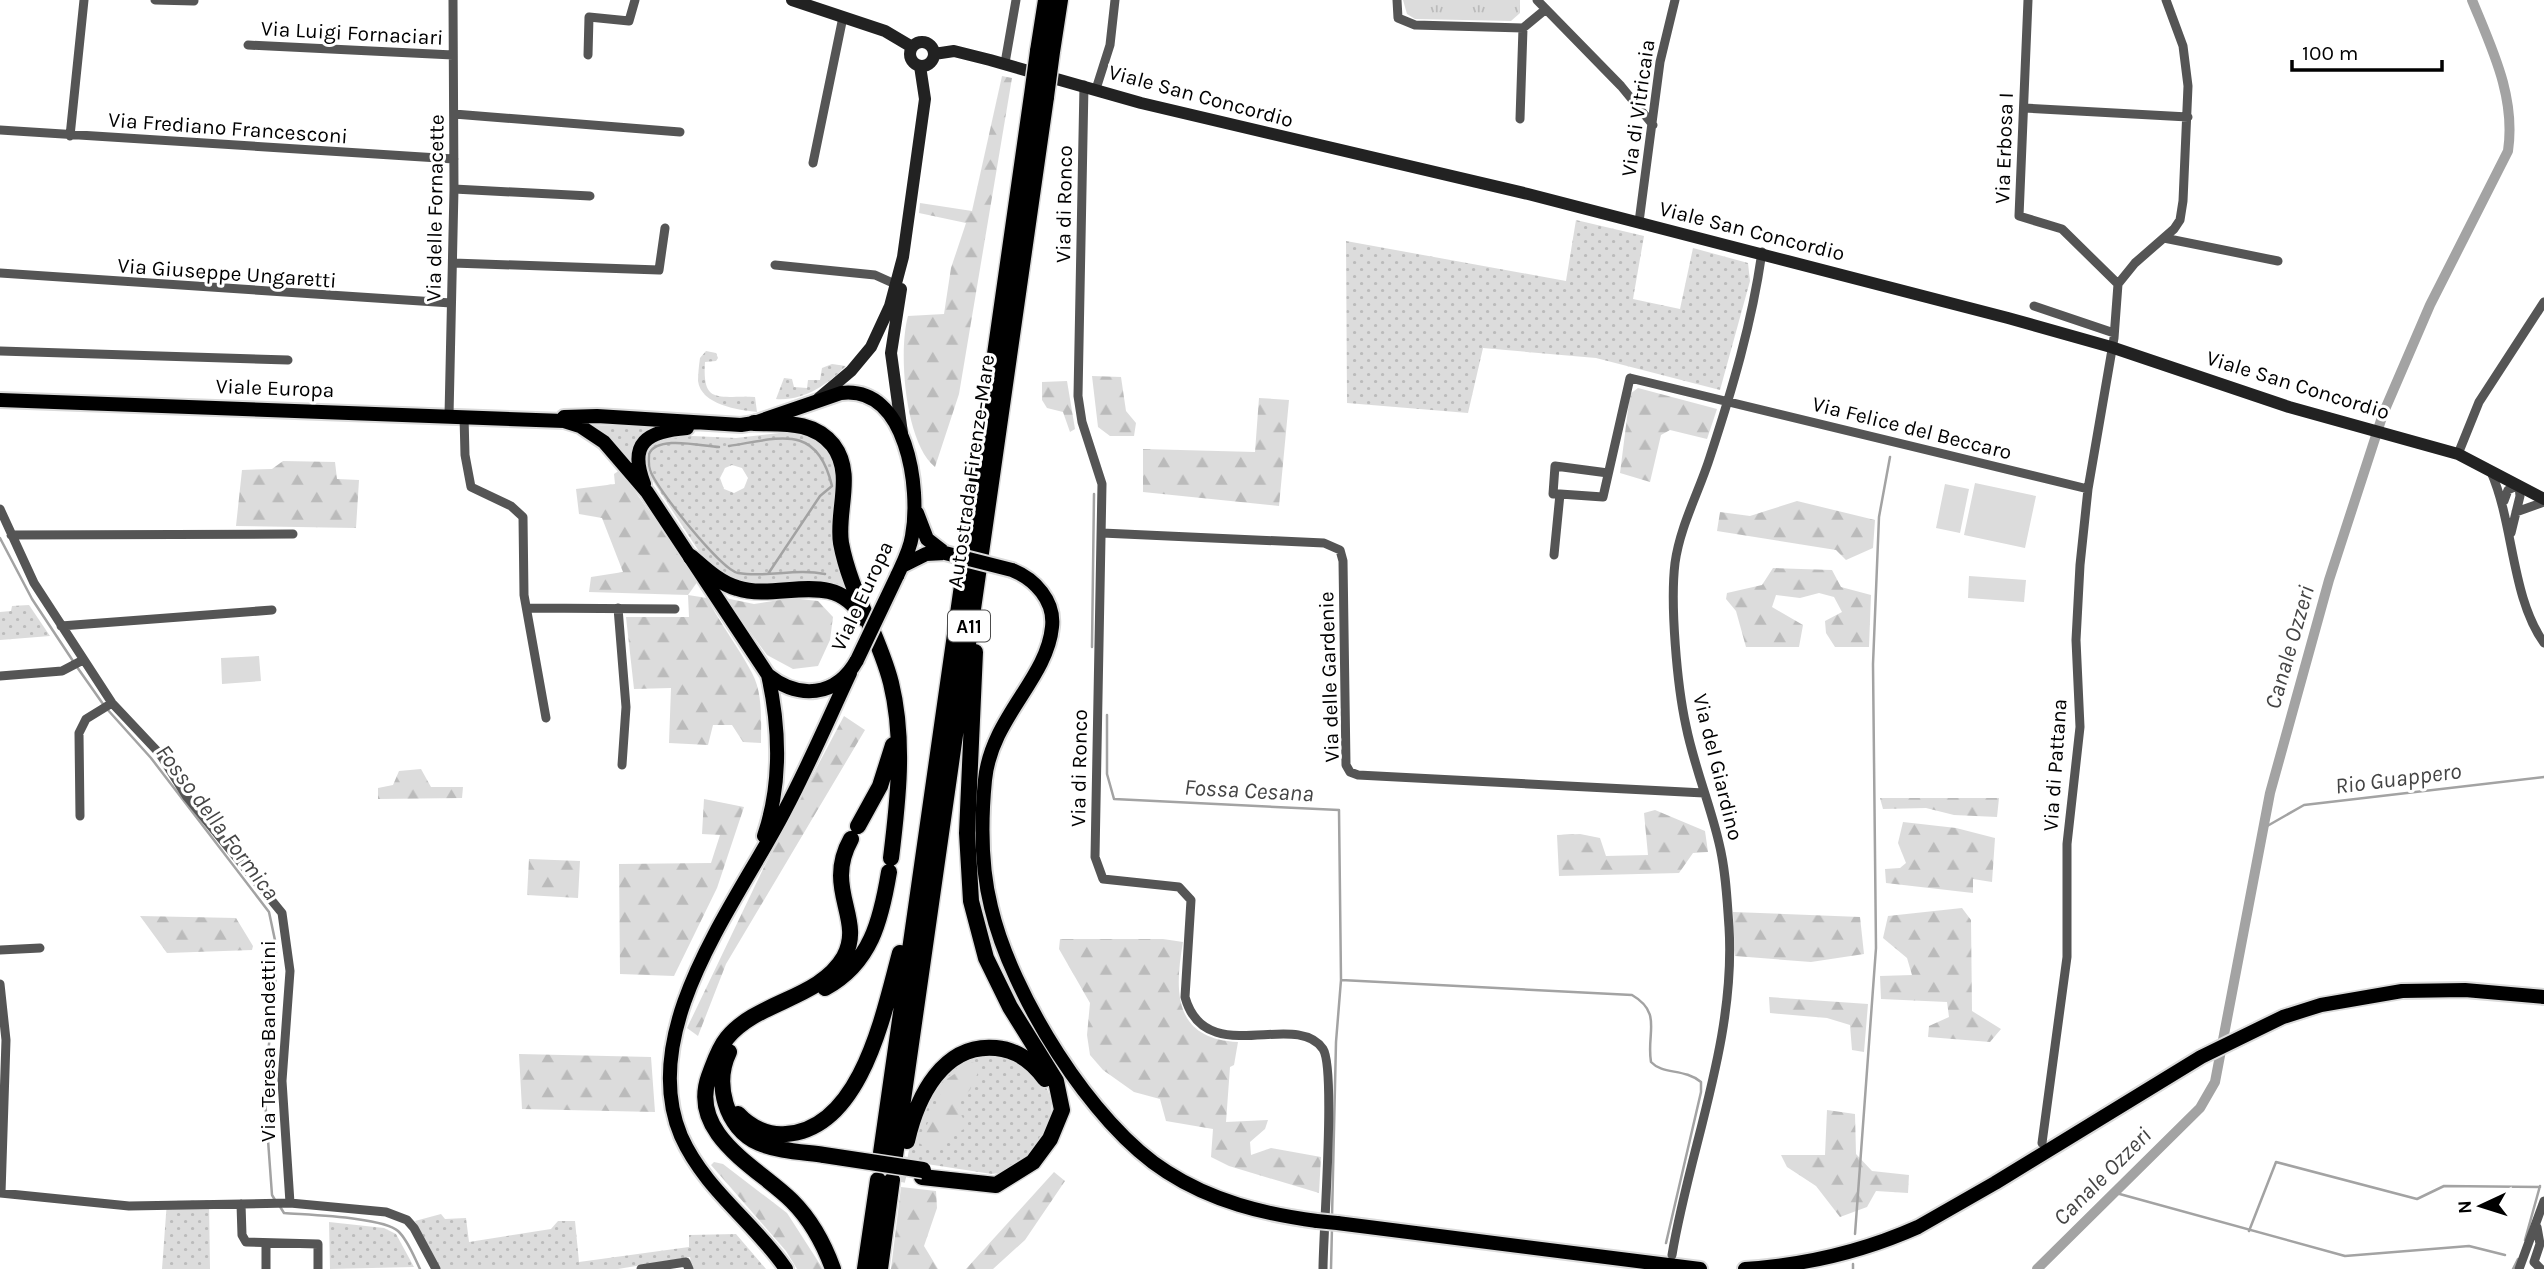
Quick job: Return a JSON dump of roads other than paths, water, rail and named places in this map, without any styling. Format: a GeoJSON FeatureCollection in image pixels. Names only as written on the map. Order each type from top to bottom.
{"type":"FeatureCollection","features":[{"type":"Feature","properties":{"kind":"highway","name":"Autostrada Firenze-Mare"},"geometry":{"type":"LineString","coordinates":[[893,1155],[976,579],[1045,51],[1045,0]]}},
{"type":"Feature","properties":{"kind":"highway","name":"Autostrada Firenze-Mare"},"geometry":{"type":"LineString","coordinates":[[1045,51],[1060,0]]}},
{"type":"Feature","properties":{"kind":"highway","name":"Autostrada Firenze-Mare"},"geometry":{"type":"LineString","coordinates":[[893,1155],[915,900],[1039,96]]}},
{"type":"Feature","properties":{"kind":"highway"},"geometry":{"type":"LineString","coordinates":[[754,423],[808,426],[824,436],[837,452],[844,478],[840,522],[842,548],[891,683],[896,732],[898,799],[890,865],[877,930],[860,960],[831,985],[746,1032],[727,1056],[706,1096],[714,1127],[726,1145],[802,1212],[816,1232],[833,1269]]}},
{"type":"Feature","properties":{"kind":"highway"},"geometry":{"type":"LineString","coordinates":[[691,557],[720,580],[737,588],[765,591],[813,588],[839,595],[861,614],[880,648]]}},
{"type":"Feature","properties":{"kind":"highway"},"geometry":{"type":"LineString","coordinates":[[896,732],[880,786],[841,859],[839,875],[850,935],[844,957],[821,980],[737,1028],[722,1044],[717,1072],[723,1097],[731,1116],[751,1139],[771,1147],[823,1160],[923,1173],[986,1178],[1018,1173],[1033,1162],[1061,1119],[1060,1090],[998,983],[980,941],[971,901],[967,833],[976,579]]}},
{"type":"Feature","properties":{"kind":"highway"},"geometry":{"type":"LineString","coordinates":[[717,1072],[740,1116],[765,1131],[797,1133],[820,1123],[830,1115],[852,1089],[870,1052],[915,900]]}},
{"type":"Feature","properties":{"kind":"highway"},"geometry":{"type":"LineString","coordinates":[[893,1155],[930,1084],[951,1060],[980,1048],[999,1048],[1017,1053],[1040,1071],[1052,1097],[1054,1121],[1050,1139]]}},
{"type":"Feature","properties":{"kind":"highway"},"geometry":{"type":"LineString","coordinates":[[865,1269],[889,1181],[880,1269]]}},
{"type":"Feature","properties":{"kind":"main road","name":"Viale San Concordio"},"geometry":{"type":"LineString","coordinates":[[792,0],[885,31],[912,47],[918,42],[925,42],[932,46],[934,54],[954,51],[1004,63],[1220,122],[1762,253],[2111,347],[2289,407],[2458,454],[2490,469],[2544,501]]}},
{"type":"Feature","properties":{"kind":"main road"},"geometry":{"type":"LineString","coordinates":[[912,47],[911,59],[920,66],[929,64],[934,54]]}},
{"type":"Feature","properties":{"kind":"main road","name":"Viale Europa"},"geometry":{"type":"LineString","coordinates":[[549,419],[580,426],[597,436],[647,492],[768,675],[789,689],[809,692],[834,684],[855,663],[899,571],[913,534],[913,475],[903,439],[891,353],[925,99],[920,66]]}},
{"type":"Feature","properties":{"kind":"main road","name":"Viale Europa"},"geometry":{"type":"LineString","coordinates":[[819,398],[851,371],[871,347],[882,327],[903,257]]}},
{"type":"Feature","properties":{"kind":"main road","name":"Viale Europa"},"geometry":{"type":"LineString","coordinates":[[647,492],[637,459],[639,449],[647,438],[670,429],[754,423],[819,398],[846,392],[871,398],[886,410],[903,439]]}},
{"type":"Feature","properties":{"kind":"main road","name":"Viale Europa"},"geometry":{"type":"LineString","coordinates":[[0,400],[549,419],[597,416],[715,425]]}},
{"type":"Feature","properties":{"kind":"main road"},"geometry":{"type":"LineString","coordinates":[[915,509],[927,539],[945,554]]}},
{"type":"Feature","properties":{"kind":"main road"},"geometry":{"type":"LineString","coordinates":[[899,571],[926,554],[945,554],[1012,570],[1039,589],[1050,607],[1053,623],[1047,650],[995,740],[985,779],[986,881],[997,930],[1013,971],[1087,1096],[1121,1135],[1174,1176],[1225,1201],[1317,1221],[1700,1269]]}},
{"type":"Feature","properties":{"kind":"main road"},"geometry":{"type":"LineString","coordinates":[[786,1269],[704,1174],[680,1133],[671,1098],[670,1062],[678,1019],[697,974],[754,863],[785,811],[855,663]]}},
{"type":"Feature","properties":{"kind":"main road"},"geometry":{"type":"LineString","coordinates":[[754,863],[775,800],[778,750],[768,675]]}},
{"type":"Feature","properties":{"kind":"main road"},"geometry":{"type":"LineString","coordinates":[[1745,1269],[1839,1255],[1918,1227],[2172,1074],[2261,1026],[2321,1005],[2402,991],[2465,990],[2544,997]]}},
{"type":"Feature","properties":{"kind":"street"},"geometry":{"type":"LineString","coordinates":[[70,136],[84,0]]}},
{"type":"Feature","properties":{"kind":"street"},"geometry":{"type":"LineString","coordinates":[[155,0],[194,1]]}},
{"type":"Feature","properties":{"kind":"street","name":"Via delle Fornacette"},"geometry":{"type":"LineString","coordinates":[[453,0],[454,189],[451,303],[456,416],[471,487],[511,506],[523,517],[524,595],[528,608]]}},
{"type":"Feature","properties":{"kind":"street"},"geometry":{"type":"LineString","coordinates":[[588,55],[589,17],[629,21],[635,0]]}},
{"type":"Feature","properties":{"kind":"street"},"geometry":{"type":"LineString","coordinates":[[1004,63],[1016,0]]}},
{"type":"Feature","properties":{"kind":"street","name":"Via di Ronco"},"geometry":{"type":"LineString","coordinates":[[1115,0],[1110,45],[1090,87],[1078,396],[1082,422],[1102,484],[1094,856],[1103,879],[1179,887],[1186,893],[1192,906],[1192,920],[1185,997],[1189,1010],[1201,1027],[1219,1033],[1295,1036],[1313,1041],[1325,1052],[1328,1085],[1323,1269]]}},
{"type":"Feature","properties":{"kind":"street"},"geometry":{"type":"LineString","coordinates":[[1397,0],[1398,18],[1415,25],[1522,28],[1546,9]]}},
{"type":"Feature","properties":{"kind":"street"},"geometry":{"type":"LineString","coordinates":[[1537,0],[1653,125]]}},
{"type":"Feature","properties":{"kind":"street","name":"Via di Vitricaia"},"geometry":{"type":"LineString","coordinates":[[1639,222],[1660,62],[1675,0]]}},
{"type":"Feature","properties":{"kind":"street","name":"Via Erbosa I"},"geometry":{"type":"LineString","coordinates":[[2028,0],[2019,216],[2062,229],[2118,284]]}},
{"type":"Feature","properties":{"kind":"street"},"geometry":{"type":"LineString","coordinates":[[2118,284],[2135,263],[2180,220],[2188,117],[2183,46],[2166,0]]}},
{"type":"Feature","properties":{"kind":"street"},"geometry":{"type":"LineString","coordinates":[[813,163],[843,17]]}},
{"type":"Feature","properties":{"kind":"street"},"geometry":{"type":"LineString","coordinates":[[1520,119],[1522,28]]}},
{"type":"Feature","properties":{"kind":"street","name":"Via Luigi Fornaciari"},"geometry":{"type":"LineString","coordinates":[[248,45],[453,55]]}},
{"type":"Feature","properties":{"kind":"street"},"geometry":{"type":"LineString","coordinates":[[2024,108],[2188,117]]}},
{"type":"Feature","properties":{"kind":"street"},"geometry":{"type":"LineString","coordinates":[[454,114],[680,132]]}},
{"type":"Feature","properties":{"kind":"street","name":"Via Frediano Francesconi"},"geometry":{"type":"LineString","coordinates":[[0,130],[454,159]]}},
{"type":"Feature","properties":{"kind":"street"},"geometry":{"type":"LineString","coordinates":[[454,189],[590,196]]}},
{"type":"Feature","properties":{"kind":"street"},"geometry":{"type":"LineString","coordinates":[[453,263],[659,270],[665,228]]}},
{"type":"Feature","properties":{"kind":"street"},"geometry":{"type":"LineString","coordinates":[[2164,238],[2278,261]]}},
{"type":"Feature","properties":{"kind":"street","name":"Via del Giardino"},"geometry":{"type":"LineString","coordinates":[[1672,1255],[1713,1084],[1729,958],[1723,864],[1682,699],[1673,598],[1675,563],[1680,537],[1727,401],[1755,306],[1762,253]]}},
{"type":"Feature","properties":{"kind":"street"},"geometry":{"type":"LineString","coordinates":[[775,265],[876,275],[895,284]]}},
{"type":"Feature","properties":{"kind":"street","name":"Via Giuseppe Ungaretti"},"geometry":{"type":"LineString","coordinates":[[0,273],[451,303]]}},
{"type":"Feature","properties":{"kind":"street","name":"Via di Pattana"},"geometry":{"type":"LineString","coordinates":[[2042,1143],[2067,957],[2067,844],[2080,727],[2076,640],[2088,489],[2114,333],[2118,284]]}},
{"type":"Feature","properties":{"kind":"street"},"geometry":{"type":"LineString","coordinates":[[2458,454],[2479,402],[2544,302]]}},
{"type":"Feature","properties":{"kind":"street"},"geometry":{"type":"LineString","coordinates":[[2034,306],[2114,333]]}},
{"type":"Feature","properties":{"kind":"street"},"geometry":{"type":"LineString","coordinates":[[0,351],[288,360]]}},
{"type":"Feature","properties":{"kind":"street"},"geometry":{"type":"LineString","coordinates":[[1608,473],[1555,466],[1553,494],[1603,497],[1608,473],[1612,467],[1630,378],[1727,401]]}},
{"type":"Feature","properties":{"kind":"street","name":"Via Felice del Beccaro"},"geometry":{"type":"LineString","coordinates":[[1727,401],[2088,489]]}},
{"type":"Feature","properties":{"kind":"street"},"geometry":{"type":"LineString","coordinates":[[2490,469],[2503,504],[2530,614],[2544,643]]}},
{"type":"Feature","properties":{"kind":"street"},"geometry":{"type":"LineString","coordinates":[[2503,504],[2508,490],[2519,485],[2520,496],[2510,535]]}},
{"type":"Feature","properties":{"kind":"street"},"geometry":{"type":"LineString","coordinates":[[1554,555],[1560,494]]}},
{"type":"Feature","properties":{"kind":"street"},"geometry":{"type":"LineString","coordinates":[[2516,512],[2544,501]]}},
{"type":"Feature","properties":{"kind":"street","name":"Via Teresa Bandettini"},"geometry":{"type":"LineString","coordinates":[[1,516],[34,583],[112,704],[160,754],[187,797],[282,913],[290,971],[282,1081],[290,1203]]}},
{"type":"Feature","properties":{"kind":"street","name":"Via delle Gardenie"},"geometry":{"type":"LineString","coordinates":[[1102,533],[1324,543],[1340,550],[1343,561],[1346,765],[1350,772],[1358,775],[1704,793]]}},
{"type":"Feature","properties":{"kind":"street"},"geometry":{"type":"LineString","coordinates":[[10,535],[293,534]]}},
{"type":"Feature","properties":{"kind":"street"},"geometry":{"type":"LineString","coordinates":[[546,718],[528,608],[676,609]]}},
{"type":"Feature","properties":{"kind":"street"},"geometry":{"type":"LineString","coordinates":[[618,608],[626,707],[622,765]]}},
{"type":"Feature","properties":{"kind":"street"},"geometry":{"type":"LineString","coordinates":[[61,626],[272,610]]}},
{"type":"Feature","properties":{"kind":"street"},"geometry":{"type":"LineString","coordinates":[[0,676],[70,668],[83,660]]}},
{"type":"Feature","properties":{"kind":"street"},"geometry":{"type":"LineString","coordinates":[[80,816],[79,733],[86,719],[112,704]]}},
{"type":"Feature","properties":{"kind":"street"},"geometry":{"type":"LineString","coordinates":[[0,950],[40,948]]}},
{"type":"Feature","properties":{"kind":"street"},"geometry":{"type":"LineString","coordinates":[[0,985],[6,1040],[0,1193],[129,1206],[290,1203],[386,1212],[407,1220],[436,1269]]}},
{"type":"Feature","properties":{"kind":"street"},"geometry":{"type":"LineString","coordinates":[[2519,1269],[2544,1201]]}},
{"type":"Feature","properties":{"kind":"street"},"geometry":{"type":"LineString","coordinates":[[241,1204],[242,1235],[253,1244],[318,1244],[318,1269]]}},
{"type":"Feature","properties":{"kind":"street"},"geometry":{"type":"LineString","coordinates":[[2536,1226],[2540,1244],[2534,1262],[2541,1269]]}},
{"type":"Feature","properties":{"kind":"street"},"geometry":{"type":"LineString","coordinates":[[266,1244],[266,1269]]}},
{"type":"Feature","properties":{"kind":"street"},"geometry":{"type":"LineString","coordinates":[[641,1269],[682,1262],[686,1262],[689,1269]]}},
{"type":"Feature","properties":{"kind":"waterway","name":"Canale Ozzeri"},"geometry":{"type":"LineString","coordinates":[[2037,1269],[2200,1108],[2215,1082],[2270,793],[2329,580],[2383,414],[2430,305],[2508,151],[2510,131],[2505,92],[2494,55],[2472,0]]}},
{"type":"Feature","properties":{"kind":"waterway"},"geometry":{"type":"LineString","coordinates":[[729,446],[764,440],[794,439],[817,452],[832,486],[820,496],[768,574]]}},
{"type":"Feature","properties":{"kind":"waterway"},"geometry":{"type":"LineString","coordinates":[[719,447],[670,443],[654,448],[649,454],[649,468],[655,479],[690,527],[718,558],[738,573],[825,574]]}},
{"type":"Feature","properties":{"kind":"waterway"},"geometry":{"type":"LineString","coordinates":[[1855,1234],[1876,948],[1873,664],[1879,517],[1890,457]]}},
{"type":"Feature","properties":{"kind":"waterway","name":"Fossa Cesana"},"geometry":{"type":"LineString","coordinates":[[1092,647],[1094,494]]}},
{"type":"Feature","properties":{"kind":"waterway","name":"Fosso della Formica"},"geometry":{"type":"LineString","coordinates":[[0,538],[32,599],[73,661]]}},
{"type":"Feature","properties":{"kind":"waterway","name":"Fosso della Formica"},"geometry":{"type":"LineString","coordinates":[[77,667],[103,704]]}},
{"type":"Feature","properties":{"kind":"waterway","name":"Fosso della Formica"},"geometry":{"type":"LineString","coordinates":[[107,709],[151,758],[269,912],[276,945],[275,995],[264,1085],[272,1195],[275,1200]]}},
{"type":"Feature","properties":{"kind":"waterway","name":"Fossa Cesana"},"geometry":{"type":"LineString","coordinates":[[1107,715],[1107,774],[1114,799],[1339,810],[1341,980],[1336,1042],[1332,1217]]}},
{"type":"Feature","properties":{"kind":"waterway","name":"Rio Guappero"},"geometry":{"type":"LineString","coordinates":[[2262,829],[2304,805],[2544,777]]}},
{"type":"Feature","properties":{"kind":"waterway"},"geometry":{"type":"LineString","coordinates":[[1341,980],[1632,995],[1642,1002],[1650,1016],[1651,1062],[1661,1069],[1688,1075],[1701,1082],[1701,1092],[1666,1243]]}},
{"type":"Feature","properties":{"kind":"waterway"},"geometry":{"type":"LineString","coordinates":[[2249,1231],[2276,1162],[2417,1199],[2444,1186],[2540,1187]]}},
{"type":"Feature","properties":{"kind":"waterway"},"geometry":{"type":"LineString","coordinates":[[2525,1240],[2540,1186]]}},
{"type":"Feature","properties":{"kind":"waterway"},"geometry":{"type":"LineString","coordinates":[[2116,1193],[2345,1256],[2469,1246],[2505,1255]]}},
{"type":"Feature","properties":{"kind":"waterway","name":"Fosso della Formica"},"geometry":{"type":"LineString","coordinates":[[279,1205],[284,1213],[361,1220],[390,1226],[405,1239],[420,1269]]}},
{"type":"Feature","properties":{"kind":"waterway"},"geometry":{"type":"LineString","coordinates":[[1331,1269],[1332,1227]]}},
{"type":"Feature","properties":{"kind":"waterway"},"geometry":{"type":"LineString","coordinates":[[2513,1269],[2518,1259]]}},
{"type":"Feature","properties":{"kind":"waterway"},"geometry":{"type":"LineString","coordinates":[[1853,1264],[1853,1269]]}},
{"type":"Feature","properties":{"kind":"tunnel"},"geometry":{"type":"LineString","coordinates":[[897,1181],[903,1156]]}}]}
